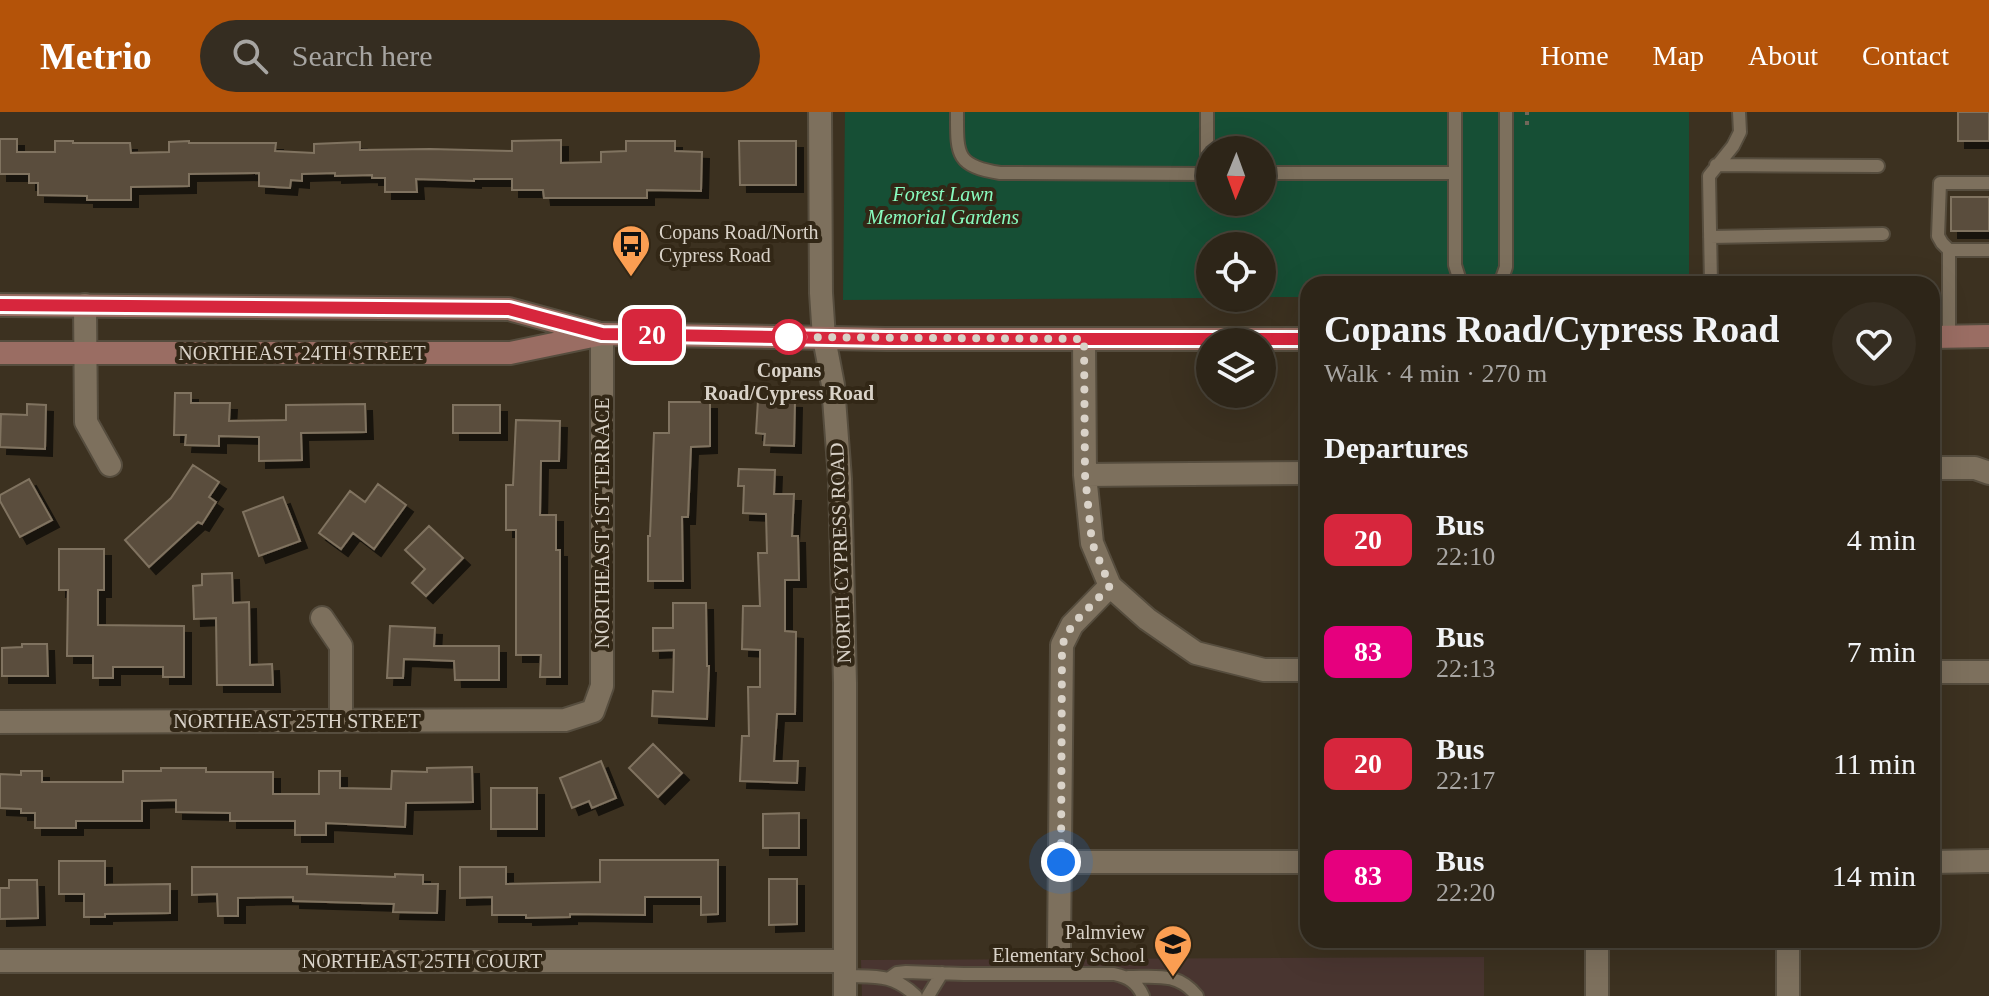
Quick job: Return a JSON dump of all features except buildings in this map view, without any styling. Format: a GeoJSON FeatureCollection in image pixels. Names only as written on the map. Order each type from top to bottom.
{"type":"FeatureCollection","features":[{"type":"Feature","properties":{"kind":"main road","name":"NORTHEAST 24TH STREET"},"geometry":{"type":"LineString","coordinates":[[0,305],[509,309],[602,334]]}},
{"type":"Feature","properties":{"kind":"main road","name":"NORTHEAST 24TH STREET"},"geometry":{"type":"LineString","coordinates":[[0,353],[510,353],[602,334],[824,338],[1300,339]]}},
{"type":"Feature","properties":{"kind":"main road"},"geometry":{"type":"LineString","coordinates":[[1940,336],[1989,336]]}},
{"type":"Feature","properties":{"kind":"street","name":"NORTH CYPRESS ROAD"},"geometry":{"type":"LineString","coordinates":[[820,112],[821,293],[824,338],[833,385],[840,479],[845,683],[845,978]]}},
{"type":"Feature","properties":{"kind":"street"},"geometry":{"type":"LineString","coordinates":[[85,305],[86,422],[110,465]]}},
{"type":"Feature","properties":{"kind":"street","name":"NORTHEAST 1ST TERRACE"},"geometry":{"type":"LineString","coordinates":[[593,711],[602,686],[602,334]]}},
{"type":"Feature","properties":{"kind":"street"},"geometry":{"type":"LineString","coordinates":[[1084,339],[1085,475],[1092,543],[1110,586],[1147,619],[1196,653],[1264,670],[1300,670]]}},
{"type":"Feature","properties":{"kind":"street"},"geometry":{"type":"LineString","coordinates":[[1940,468],[1975,468],[1989,473]]}},
{"type":"Feature","properties":{"kind":"street"},"geometry":{"type":"LineString","coordinates":[[1085,475],[1300,473]]}},
{"type":"Feature","properties":{"kind":"street"},"geometry":{"type":"LineString","coordinates":[[1059,948],[1062,645],[1072,625],[1110,586]]}},
{"type":"Feature","properties":{"kind":"street"},"geometry":{"type":"LineString","coordinates":[[322,618],[341,646],[341,721]]}},
{"type":"Feature","properties":{"kind":"street"},"geometry":{"type":"LineString","coordinates":[[1940,672],[1989,672]]}},
{"type":"Feature","properties":{"kind":"street","name":"NORTHEAST 25TH STREET"},"geometry":{"type":"LineString","coordinates":[[0,722],[565,720],[593,711]]}},
{"type":"Feature","properties":{"kind":"street"},"geometry":{"type":"LineString","coordinates":[[1940,862],[1989,861]]}},
{"type":"Feature","properties":{"kind":"street"},"geometry":{"type":"LineString","coordinates":[[1061,862],[1300,862]]}},
{"type":"Feature","properties":{"kind":"street"},"geometry":{"type":"LineString","coordinates":[[1597,948],[1597,996]]}},
{"type":"Feature","properties":{"kind":"street"},"geometry":{"type":"LineString","coordinates":[[1788,948],[1788,996]]}},
{"type":"Feature","properties":{"kind":"street","name":"NORTHEAST 25TH COURT"},"geometry":{"type":"LineString","coordinates":[[0,961],[845,978]]}},
{"type":"Feature","properties":{"kind":"lane"},"geometry":{"type":"LineString","coordinates":[[957,112],[957,145],[966,163],[980,170],[1000,173],[1196,174]]}},
{"type":"Feature","properties":{"kind":"lane"},"geometry":{"type":"LineString","coordinates":[[1207,112],[1208,136]]}},
{"type":"Feature","properties":{"kind":"lane"},"geometry":{"type":"LineString","coordinates":[[1455,112],[1455,265],[1458,276]]}},
{"type":"Feature","properties":{"kind":"lane"},"geometry":{"type":"LineString","coordinates":[[1503,276],[1506,267],[1506,112]]}},
{"type":"Feature","properties":{"kind":"lane"},"geometry":{"type":"LineString","coordinates":[[1711,276],[1709,176],[1740,132],[1739,112]]}},
{"type":"Feature","properties":{"kind":"lane"},"geometry":{"type":"LineString","coordinates":[[1716,165],[1878,166]]}},
{"type":"Feature","properties":{"kind":"lane"},"geometry":{"type":"LineString","coordinates":[[1276,173],[1455,173]]}},
{"type":"Feature","properties":{"kind":"lane"},"geometry":{"type":"LineString","coordinates":[[1989,183],[1940,183],[1938,236],[1949,250],[1989,250]]}},
{"type":"Feature","properties":{"kind":"lane"},"geometry":{"type":"LineString","coordinates":[[1710,237],[1883,234]]}},
{"type":"Feature","properties":{"kind":"lane"},"geometry":{"type":"LineString","coordinates":[[1940,336],[1949,250]]}},
{"type":"Feature","properties":{"kind":"lane"},"geometry":{"type":"LineString","coordinates":[[890,978],[906,972],[1172,977],[1183,982],[1197,996]]}},
{"type":"Feature","properties":{"kind":"lane"},"geometry":{"type":"LineString","coordinates":[[928,996],[942,973]]}},
{"type":"Feature","properties":{"kind":"lane"},"geometry":{"type":"LineString","coordinates":[[1128,977],[1143,996]]}},
{"type":"Feature","properties":{"kind":"lane"},"geometry":{"type":"LineString","coordinates":[[845,978],[890,978],[905,985],[916,996]]}},
{"type":"Feature","properties":{"kind":"path"},"geometry":{"type":"LineString","coordinates":[[1527,112],[1527,125]]}},
{"type":"Feature","properties":{"kind":"shaded area","name":"Palmview Elementary School"},"geometry":{"type":"Polygon","coordinates":[[[1484,957],[1484,996],[862,996],[861,960],[1484,957]]]}},
{"type":"Feature","properties":{"kind":"green space","name":"Forest Lawn Memorial Gardens"},"geometry":{"type":"Polygon","coordinates":[[[845,112],[1689,112],[1689,276],[1300,276],[1300,297],[1276,297],[1276,232],[1196,232],[1196,298],[843,300],[845,112]]]}},
{"type":"Feature","properties":{"kind":"bus line","name":"20"},"geometry":{"type":"LineString","coordinates":[[0,305],[509,309],[602,334],[886,339],[1300,339]]}},
{"type":"Feature","properties":{"kind":"place","name":"Copans Road/North Cypress Road"},"geometry":{"type":"Point","coordinates":[631,278]}},
{"type":"Feature","properties":{"kind":"place","name":"Copans Road/Cypress Road"},"geometry":{"type":"Point","coordinates":[789,337]}},
{"type":"Feature","properties":{"kind":"place","name":"Palmview Elementary School"},"geometry":{"type":"Point","coordinates":[1173,978]}},
{"type":"Feature","properties":{"kind":"route"},"geometry":{"type":"LineString","coordinates":[[789,337],[1084,339],[1085,475],[1092,543],[1110,586],[1072,625],[1062,645],[1061,862]]}}]}
